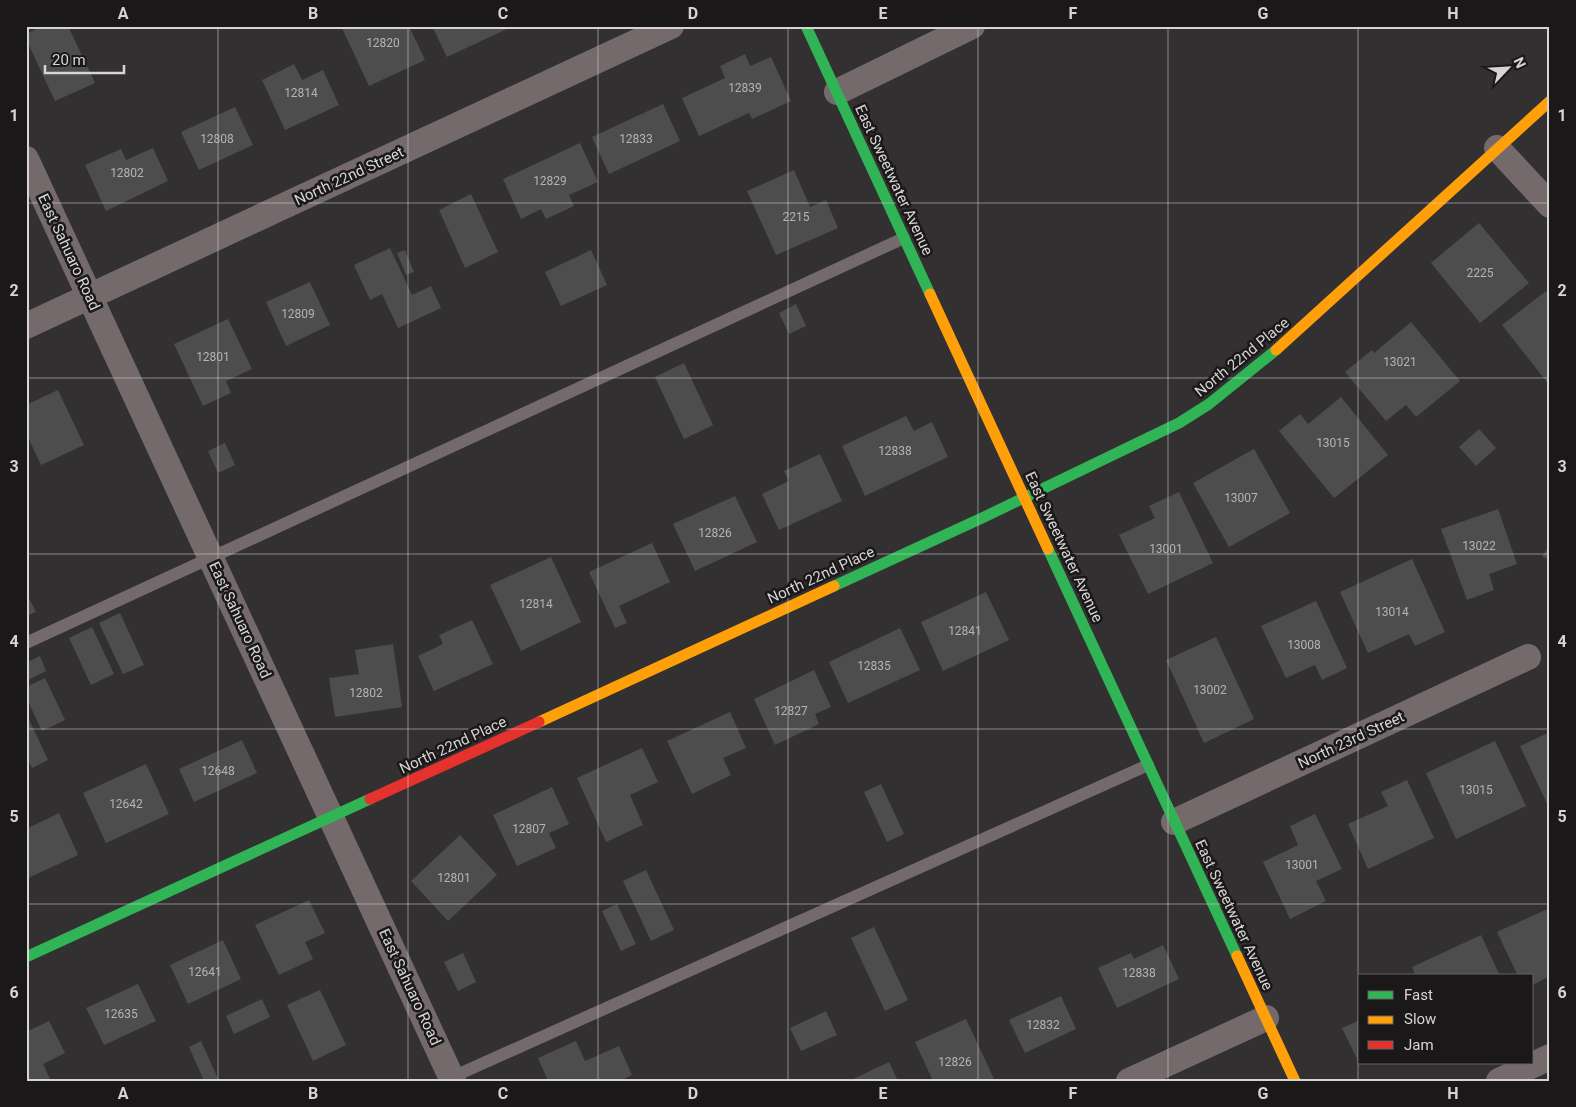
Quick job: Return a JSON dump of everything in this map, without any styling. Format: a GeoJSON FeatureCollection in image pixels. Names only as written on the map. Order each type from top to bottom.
{"type":"FeatureCollection","features":[{"type":"Feature","properties":{"kind":"street","name":"North 22nd Street"},"geometry":{"type":"LineString","coordinates":[[26,326],[671,26]]}},
{"type":"Feature","properties":{"kind":"street","name":"East Sweetwater Avenue"},"geometry":{"type":"LineString","coordinates":[[806,26],[1294,1081]]}},
{"type":"Feature","properties":{"kind":"street"},"geometry":{"type":"LineString","coordinates":[[837,92],[972,26]]}},
{"type":"Feature","properties":{"kind":"street","name":"North 22nd Place"},"geometry":{"type":"LineString","coordinates":[[26,957],[1024,498],[1179,423],[1241,381],[1550,100]]}},
{"type":"Feature","properties":{"kind":"street"},"geometry":{"type":"LineString","coordinates":[[1497,148],[1550,206]]}},
{"type":"Feature","properties":{"kind":"street","name":"East Sahuaro Road"},"geometry":{"type":"LineString","coordinates":[[26,159],[212,558],[450,1080]]}},
{"type":"Feature","properties":{"kind":"street","name":"North 23rd Street"},"geometry":{"type":"LineString","coordinates":[[1174,822],[1528,658]]}},
{"type":"Feature","properties":{"kind":"street"},"geometry":{"type":"LineString","coordinates":[[1129,1081],[1266,1018]]}},
{"type":"Feature","properties":{"kind":"street"},"geometry":{"type":"LineString","coordinates":[[1499,1081],[1550,1057]]}},
{"type":"Feature","properties":{"kind":"lane"},"geometry":{"type":"LineString","coordinates":[[26,643],[904,238]]}},
{"type":"Feature","properties":{"kind":"lane"},"geometry":{"type":"LineString","coordinates":[[450,1080],[1148,765]]}},
{"type":"Feature","properties":{"kind":"building"},"geometry":{"type":"Polygon","coordinates":[[[43,26],[68,26],[95,83],[55,101],[26,39],[26,34],[43,26]]]}},
{"type":"Feature","properties":{"kind":"building"},"geometry":{"type":"Polygon","coordinates":[[[341,26],[409,26],[425,60],[369,86],[341,26]]]}},
{"type":"Feature","properties":{"kind":"building"},"geometry":{"type":"Polygon","coordinates":[[[432,26],[513,26],[447,57],[432,26]]]}},
{"type":"Feature","properties":{"kind":"building"},"geometry":{"type":"Polygon","coordinates":[[[745,54],[750,66],[771,57],[791,101],[752,119],[749,113],[699,136],[682,98],[725,78],[720,66],[745,54]]]}},
{"type":"Feature","properties":{"kind":"building"},"geometry":{"type":"Polygon","coordinates":[[[294,64],[302,80],[323,70],[339,105],[285,130],[262,80],[294,64]]]}},
{"type":"Feature","properties":{"kind":"building"},"geometry":{"type":"Polygon","coordinates":[[[663,104],[680,141],[609,174],[592,137],[663,104]]]}},
{"type":"Feature","properties":{"kind":"building"},"geometry":{"type":"Polygon","coordinates":[[[235,107],[253,145],[199,170],[181,132],[235,107]]]}},
{"type":"Feature","properties":{"kind":"building"},"geometry":{"type":"Polygon","coordinates":[[[580,143],[598,182],[569,195],[574,206],[546,219],[541,209],[521,219],[503,179],[580,143]]]}},
{"type":"Feature","properties":{"kind":"building"},"geometry":{"type":"Polygon","coordinates":[[[153,148],[168,181],[106,211],[85,165],[121,149],[126,160],[153,148]]]}},
{"type":"Feature","properties":{"kind":"building"},"geometry":{"type":"Polygon","coordinates":[[[794,170],[810,207],[826,200],[838,228],[776,255],[747,191],[794,170]]]}},
{"type":"Feature","properties":{"kind":"building"},"geometry":{"type":"Polygon","coordinates":[[[471,194],[498,252],[465,268],[439,210],[471,194]]]}},
{"type":"Feature","properties":{"kind":"building"},"geometry":{"type":"Polygon","coordinates":[[[1479,223],[1529,283],[1480,323],[1431,263],[1479,223]]]}},
{"type":"Feature","properties":{"kind":"building"},"geometry":{"type":"Polygon","coordinates":[[[390,248],[412,295],[431,286],[441,308],[398,328],[382,294],[370,300],[354,265],[390,248]]]}},
{"type":"Feature","properties":{"kind":"building"},"geometry":{"type":"Polygon","coordinates":[[[405,250],[414,272],[406,275],[397,253],[405,250]]]}},
{"type":"Feature","properties":{"kind":"building"},"geometry":{"type":"Polygon","coordinates":[[[591,250],[607,285],[561,306],[545,272],[591,250]]]}},
{"type":"Feature","properties":{"kind":"building"},"geometry":{"type":"Polygon","coordinates":[[[310,282],[330,325],[286,346],[266,302],[310,282]]]}},
{"type":"Feature","properties":{"kind":"building"},"geometry":{"type":"Polygon","coordinates":[[[1546,291],[1550,295],[1550,386],[1502,325],[1546,291]]]}},
{"type":"Feature","properties":{"kind":"building"},"geometry":{"type":"Polygon","coordinates":[[[796,304],[806,326],[789,334],[779,313],[796,304]]]}},
{"type":"Feature","properties":{"kind":"building"},"geometry":{"type":"Polygon","coordinates":[[[228,319],[252,369],[226,381],[231,393],[203,406],[174,344],[228,319]]]}},
{"type":"Feature","properties":{"kind":"building"},"geometry":{"type":"Polygon","coordinates":[[[1411,322],[1460,381],[1416,417],[1406,405],[1386,421],[1345,372],[1372,350],[1374,353],[1411,322]]]}},
{"type":"Feature","properties":{"kind":"building"},"geometry":{"type":"Polygon","coordinates":[[[684,363],[713,425],[684,439],[655,377],[684,363]]]}},
{"type":"Feature","properties":{"kind":"building"},"geometry":{"type":"Polygon","coordinates":[[[58,390],[84,445],[41,465],[26,433],[26,405],[58,390]]]}},
{"type":"Feature","properties":{"kind":"building"},"geometry":{"type":"Polygon","coordinates":[[[1341,397],[1388,455],[1334,498],[1279,431],[1300,414],[1308,424],[1341,397]]]}},
{"type":"Feature","properties":{"kind":"building"},"geometry":{"type":"Polygon","coordinates":[[[906,416],[914,431],[932,422],[948,457],[865,496],[842,446],[906,416]]]}},
{"type":"Feature","properties":{"kind":"building"},"geometry":{"type":"Polygon","coordinates":[[[1479,429],[1496,448],[1476,466],[1459,447],[1479,429]]]}},
{"type":"Feature","properties":{"kind":"building"},"geometry":{"type":"Polygon","coordinates":[[[225,443],[235,465],[218,473],[208,451],[225,443]]]}},
{"type":"Feature","properties":{"kind":"building"},"geometry":{"type":"Polygon","coordinates":[[[1254,449],[1290,513],[1229,547],[1193,483],[1254,449]]]}},
{"type":"Feature","properties":{"kind":"building"},"geometry":{"type":"Polygon","coordinates":[[[820,454],[842,501],[779,530],[762,494],[789,481],[784,471],[820,454]]]}},
{"type":"Feature","properties":{"kind":"building"},"geometry":{"type":"Polygon","coordinates":[[[1179,492],[1213,563],[1148,594],[1119,535],[1155,518],[1149,506],[1179,492]]]}},
{"type":"Feature","properties":{"kind":"building"},"geometry":{"type":"Polygon","coordinates":[[[735,496],[757,542],[695,571],[673,524],[735,496]]]}},
{"type":"Feature","properties":{"kind":"building"},"geometry":{"type":"Polygon","coordinates":[[[1498,509],[1517,564],[1489,574],[1494,590],[1467,600],[1441,529],[1498,509]]]}},
{"type":"Feature","properties":{"kind":"building"},"geometry":{"type":"Polygon","coordinates":[[[652,543],[670,582],[619,606],[627,623],[615,628],[589,572],[652,543]]]}},
{"type":"Feature","properties":{"kind":"building"},"geometry":{"type":"Polygon","coordinates":[[[1550,546],[1550,561],[1542,556],[1550,546]]]}},
{"type":"Feature","properties":{"kind":"building"},"geometry":{"type":"Polygon","coordinates":[[[551,557],[581,622],[521,651],[490,585],[551,557]]]}},
{"type":"Feature","properties":{"kind":"building"},"geometry":{"type":"Polygon","coordinates":[[[1412,559],[1445,632],[1415,646],[1409,634],[1368,653],[1340,592],[1412,559]]]}},
{"type":"Feature","properties":{"kind":"building"},"geometry":{"type":"Polygon","coordinates":[[[26,592],[36,612],[26,616],[26,592]]]}},
{"type":"Feature","properties":{"kind":"building"},"geometry":{"type":"Polygon","coordinates":[[[986,592],[1009,640],[943,671],[921,622],[986,592]]]}},
{"type":"Feature","properties":{"kind":"building"},"geometry":{"type":"Polygon","coordinates":[[[1316,601],[1347,668],[1322,680],[1315,665],[1286,678],[1261,626],[1316,601]]]}},
{"type":"Feature","properties":{"kind":"building"},"geometry":{"type":"Polygon","coordinates":[[[120,613],[144,665],[123,674],[99,623],[120,613]]]}},
{"type":"Feature","properties":{"kind":"building"},"geometry":{"type":"Polygon","coordinates":[[[472,620],[493,664],[434,691],[418,656],[443,644],[439,635],[472,620]]]}},
{"type":"Feature","properties":{"kind":"building"},"geometry":{"type":"Polygon","coordinates":[[[92,627],[114,674],[91,685],[69,638],[92,627]]]}},
{"type":"Feature","properties":{"kind":"building"},"geometry":{"type":"Polygon","coordinates":[[[900,628],[920,670],[848,703],[829,662],[900,628]]]}},
{"type":"Feature","properties":{"kind":"building"},"geometry":{"type":"Polygon","coordinates":[[[1216,637],[1254,719],[1204,743],[1166,660],[1216,637]]]}},
{"type":"Feature","properties":{"kind":"building"},"geometry":{"type":"Polygon","coordinates":[[[393,644],[402,707],[335,717],[329,678],[359,674],[355,650],[393,644]]]}},
{"type":"Feature","properties":{"kind":"building"},"geometry":{"type":"Polygon","coordinates":[[[40,656],[46,671],[26,681],[26,663],[40,656]]]}},
{"type":"Feature","properties":{"kind":"building"},"geometry":{"type":"Polygon","coordinates":[[[814,670],[831,707],[815,714],[819,724],[775,745],[754,699],[814,670]]]}},
{"type":"Feature","properties":{"kind":"building"},"geometry":{"type":"Polygon","coordinates":[[[45,678],[65,720],[42,731],[26,697],[26,687],[45,678]]]}},
{"type":"Feature","properties":{"kind":"building"},"geometry":{"type":"Polygon","coordinates":[[[730,712],[746,748],[723,758],[731,775],[692,794],[667,741],[730,712]]]}},
{"type":"Feature","properties":{"kind":"building"},"geometry":{"type":"Polygon","coordinates":[[[26,713],[48,760],[32,768],[26,756],[26,713]]]}},
{"type":"Feature","properties":{"kind":"building"},"geometry":{"type":"Polygon","coordinates":[[[1550,732],[1550,810],[1520,746],[1550,732]]]}},
{"type":"Feature","properties":{"kind":"building"},"geometry":{"type":"Polygon","coordinates":[[[242,740],[257,773],[194,802],[179,769],[242,740]]]}},
{"type":"Feature","properties":{"kind":"building"},"geometry":{"type":"Polygon","coordinates":[[[1495,741],[1526,806],[1456,839],[1426,773],[1495,741]]]}},
{"type":"Feature","properties":{"kind":"building"},"geometry":{"type":"Polygon","coordinates":[[[642,748],[658,782],[630,795],[643,825],[606,842],[577,778],[642,748]]]}},
{"type":"Feature","properties":{"kind":"building"},"geometry":{"type":"Polygon","coordinates":[[[146,764],[169,814],[106,843],[83,793],[146,764]]]}},
{"type":"Feature","properties":{"kind":"building"},"geometry":{"type":"Polygon","coordinates":[[[1407,780],[1434,838],[1368,869],[1348,824],[1388,806],[1381,792],[1407,780]]]}},
{"type":"Feature","properties":{"kind":"building"},"geometry":{"type":"Polygon","coordinates":[[[881,784],[904,834],[887,842],[864,792],[881,784]]]}},
{"type":"Feature","properties":{"kind":"building"},"geometry":{"type":"Polygon","coordinates":[[[552,787],[569,824],[549,833],[556,848],[517,866],[493,815],[552,787]]]}},
{"type":"Feature","properties":{"kind":"building"},"geometry":{"type":"Polygon","coordinates":[[[59,813],[78,855],[26,879],[26,829],[59,813]]]}},
{"type":"Feature","properties":{"kind":"building"},"geometry":{"type":"Polygon","coordinates":[[[1315,814],[1342,869],[1316,881],[1326,901],[1290,919],[1263,862],[1298,845],[1290,826],[1315,814]]]}},
{"type":"Feature","properties":{"kind":"building"},"geometry":{"type":"Polygon","coordinates":[[[460,835],[497,875],[448,921],[411,881],[460,835]]]}},
{"type":"Feature","properties":{"kind":"building"},"geometry":{"type":"Polygon","coordinates":[[[646,870],[674,930],[651,941],[623,881],[646,870]]]}},
{"type":"Feature","properties":{"kind":"building"},"geometry":{"type":"Polygon","coordinates":[[[309,900],[325,933],[305,942],[313,959],[279,975],[255,925],[309,900]]]}},
{"type":"Feature","properties":{"kind":"building"},"geometry":{"type":"Polygon","coordinates":[[[617,904],[636,944],[621,951],[602,911],[617,904]]]}},
{"type":"Feature","properties":{"kind":"building"},"geometry":{"type":"Polygon","coordinates":[[[1550,908],[1550,976],[1534,984],[1534,974],[1517,974],[1497,932],[1550,908]]]}},
{"type":"Feature","properties":{"kind":"building"},"geometry":{"type":"Polygon","coordinates":[[[874,927],[908,1000],[885,1011],[851,938],[874,927]]]}},
{"type":"Feature","properties":{"kind":"building"},"geometry":{"type":"Polygon","coordinates":[[[1481,935],[1499,974],[1415,974],[1412,967],[1481,935]]]}},
{"type":"Feature","properties":{"kind":"building"},"geometry":{"type":"Polygon","coordinates":[[[223,940],[241,979],[188,1004],[170,965],[223,940]]]}},
{"type":"Feature","properties":{"kind":"building"},"geometry":{"type":"Polygon","coordinates":[[[1163,945],[1179,979],[1117,1008],[1098,968],[1131,953],[1134,959],[1163,945]]]}},
{"type":"Feature","properties":{"kind":"building"},"geometry":{"type":"Polygon","coordinates":[[[463,953],[476,982],[458,991],[444,962],[463,953]]]}},
{"type":"Feature","properties":{"kind":"building"},"geometry":{"type":"Polygon","coordinates":[[[138,984],[156,1021],[104,1045],[86,1008],[138,984]]]}},
{"type":"Feature","properties":{"kind":"building"},"geometry":{"type":"Polygon","coordinates":[[[320,990],[346,1045],[313,1061],[287,1005],[320,990]]]}},
{"type":"Feature","properties":{"kind":"building"},"geometry":{"type":"Polygon","coordinates":[[[1061,996],[1076,1029],[1025,1053],[1009,1020],[1061,996]]]}},
{"type":"Feature","properties":{"kind":"building"},"geometry":{"type":"Polygon","coordinates":[[[262,999],[270,1017],[234,1034],[226,1016],[262,999]]]}},
{"type":"Feature","properties":{"kind":"building"},"geometry":{"type":"Polygon","coordinates":[[[826,1011],[837,1035],[801,1051],[790,1028],[826,1011]]]}},
{"type":"Feature","properties":{"kind":"building"},"geometry":{"type":"Polygon","coordinates":[[[966,1019],[995,1081],[933,1081],[915,1042],[966,1019]]]}},
{"type":"Feature","properties":{"kind":"building"},"geometry":{"type":"Polygon","coordinates":[[[49,1021],[65,1053],[43,1064],[51,1081],[26,1081],[26,1032],[49,1021]]]}},
{"type":"Feature","properties":{"kind":"building"},"geometry":{"type":"Polygon","coordinates":[[[1358,1021],[1358,1061],[1342,1028],[1358,1021]]]}},
{"type":"Feature","properties":{"kind":"building"},"geometry":{"type":"Polygon","coordinates":[[[201,1041],[219,1081],[204,1081],[189,1047],[201,1041]]]}},
{"type":"Feature","properties":{"kind":"building"},"geometry":{"type":"Polygon","coordinates":[[[576,1041],[585,1061],[619,1046],[632,1075],[620,1081],[548,1081],[538,1058],[576,1041]]]}},
{"type":"Feature","properties":{"kind":"building"},"geometry":{"type":"Polygon","coordinates":[[[889,1062],[898,1081],[849,1081],[889,1062]]]}},
{"type":"Feature","properties":{"kind":"traffic: fast"},"geometry":{"type":"LineString","coordinates":[[806,26],[930,294]]}},
{"type":"Feature","properties":{"kind":"traffic: fast"},"geometry":{"type":"LineString","coordinates":[[834,586],[982,518],[1179,423],[1209,404],[1276,350]]}},
{"type":"Feature","properties":{"kind":"traffic: fast"},"geometry":{"type":"LineString","coordinates":[[1048,549],[1237,956]]}},
{"type":"Feature","properties":{"kind":"traffic: fast"},"geometry":{"type":"LineString","coordinates":[[26,957],[370,799]]}},
{"type":"Feature","properties":{"kind":"traffic: slow"},"geometry":{"type":"LineString","coordinates":[[1276,350],[1550,101]]}},
{"type":"Feature","properties":{"kind":"traffic: slow"},"geometry":{"type":"LineString","coordinates":[[930,294],[1048,549]]}},
{"type":"Feature","properties":{"kind":"traffic: slow"},"geometry":{"type":"LineString","coordinates":[[539,722],[834,586]]}},
{"type":"Feature","properties":{"kind":"traffic: slow"},"geometry":{"type":"LineString","coordinates":[[1237,956],[1295,1081]]}},
{"type":"Feature","properties":{"kind":"traffic: jam"},"geometry":{"type":"LineString","coordinates":[[370,799],[539,722]]}}]}
